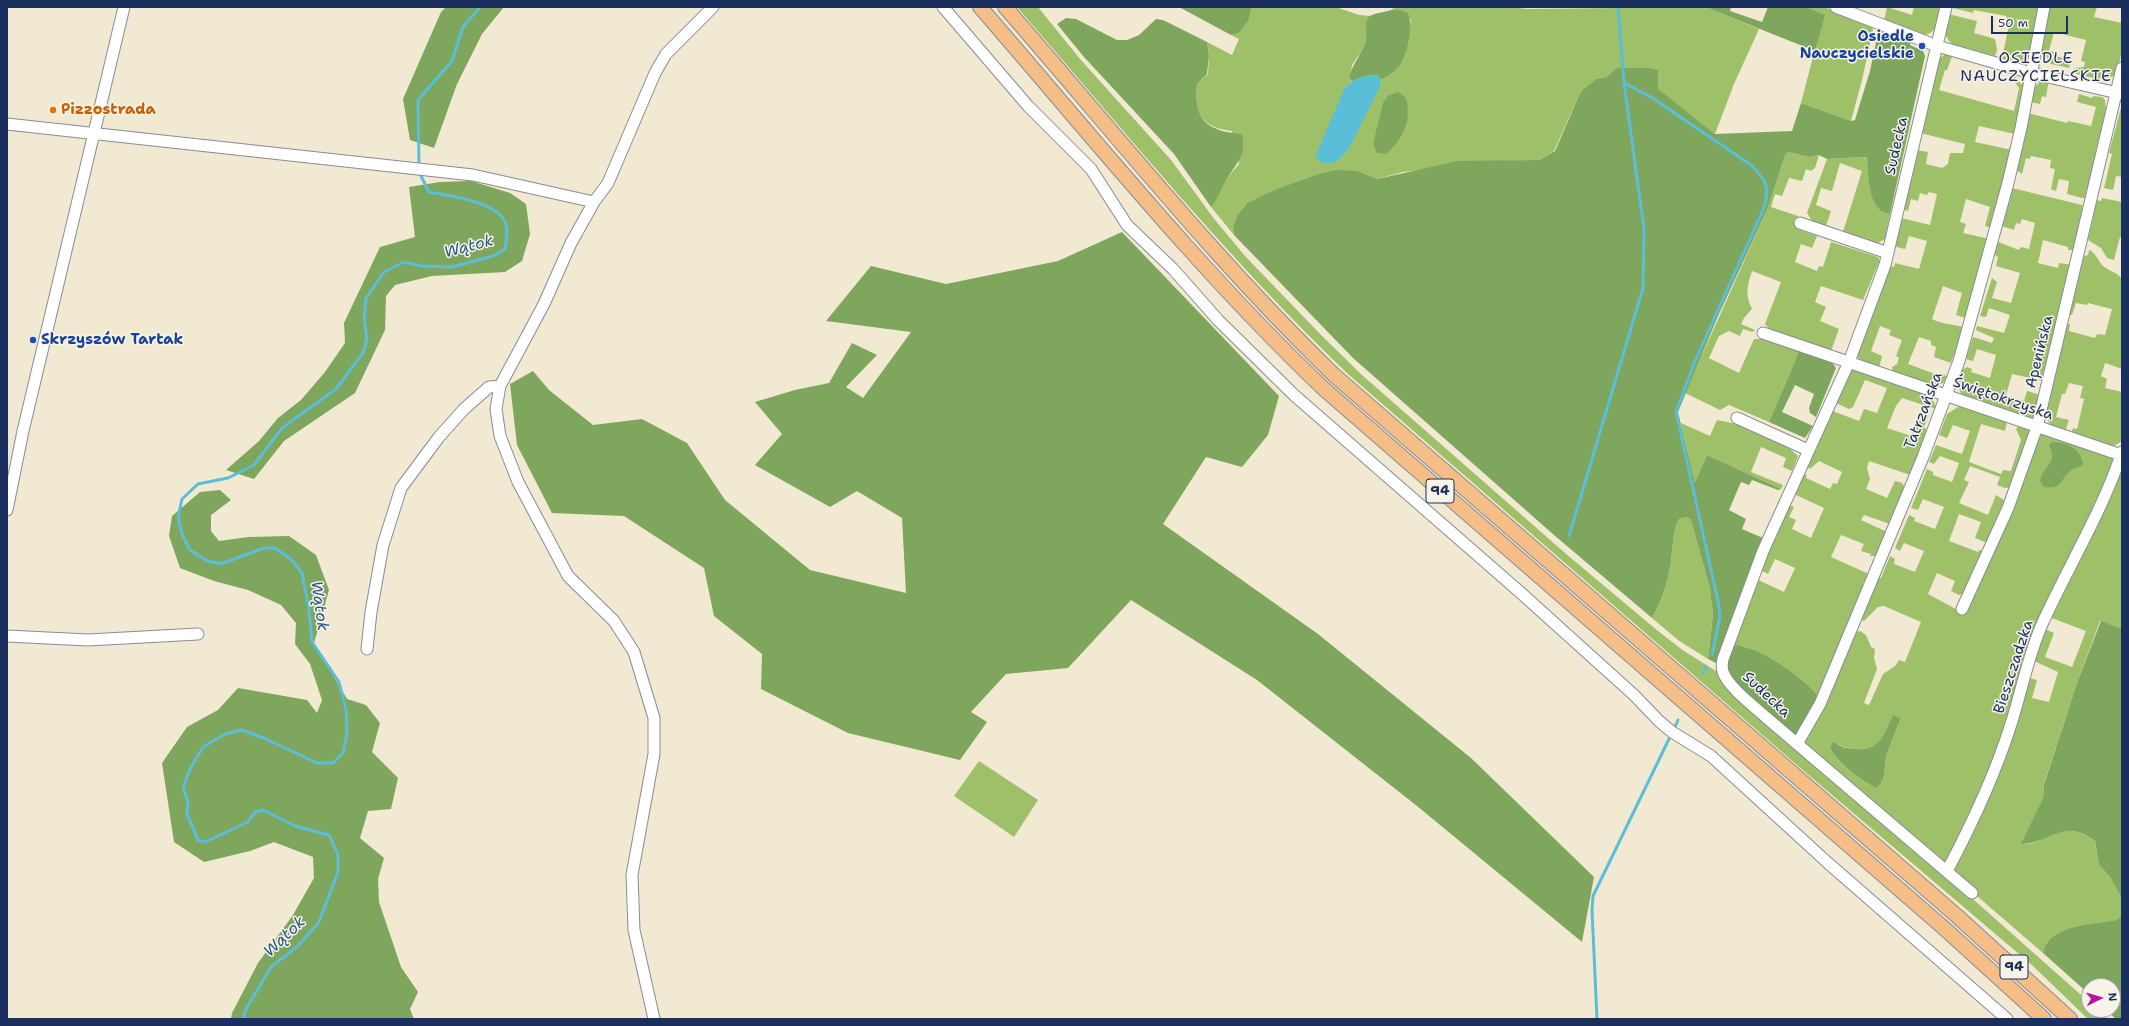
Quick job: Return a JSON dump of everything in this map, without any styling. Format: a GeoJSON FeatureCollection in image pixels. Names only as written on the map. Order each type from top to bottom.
{"type":"FeatureCollection","features":[{"type":"Feature","properties":{"kind":"main road","name":"94"},"geometry":{"type":"LineString","coordinates":[[980,7],[1213,276],[1285,352],[1324,389],[1945,929],[2044,1019]]}},
{"type":"Feature","properties":{"kind":"main road","name":"94"},"geometry":{"type":"LineString","coordinates":[[1005,7],[1228,264],[1289,331],[1334,375],[1957,916],[2070,1019]]}},
{"type":"Feature","properties":{"kind":"street"},"geometry":{"type":"LineString","coordinates":[[7,510],[23,431],[124,7]]}},
{"type":"Feature","properties":{"kind":"street"},"geometry":{"type":"LineString","coordinates":[[654,1019],[634,930],[632,875],[654,754],[654,718],[634,652],[614,621],[568,576],[518,482],[500,436],[496,409],[500,386],[544,304],[571,243],[594,202],[608,183],[656,73],[666,54],[713,7]]}},
{"type":"Feature","properties":{"kind":"street"},"geometry":{"type":"LineString","coordinates":[[943,7],[1028,106],[1091,169],[1127,225],[1173,269],[1224,326],[1294,395],[1522,593],[1634,695],[1659,721],[1672,732],[1711,756],[1828,863],[2007,1019]]}},
{"type":"Feature","properties":{"kind":"street"},"geometry":{"type":"LineString","coordinates":[[1836,7],[1937,46],[2032,73],[2119,93]]}},
{"type":"Feature","properties":{"kind":"street","name":"Sudecka"},"geometry":{"type":"LineString","coordinates":[[1946,7],[1888,253],[1849,362],[1808,450],[1747,590],[1723,659],[1722,666],[1723,672],[1737,690],[1797,744],[1972,893]]}},
{"type":"Feature","properties":{"kind":"street","name":"Tatrzańska"},"geometry":{"type":"LineString","coordinates":[[1797,744],[1820,704],[1959,361],[1995,235],[2021,128],[2044,7]]}},
{"type":"Feature","properties":{"kind":"street","name":"Apenińska"},"geometry":{"type":"LineString","coordinates":[[1962,609],[2008,508],[2037,427],[2119,93],[2122,68]]}},
{"type":"Feature","properties":{"kind":"street"},"geometry":{"type":"LineString","coordinates":[[7,124],[473,175],[594,202]]}},
{"type":"Feature","properties":{"kind":"street"},"geometry":{"type":"LineString","coordinates":[[1800,223],[1888,253]]}},
{"type":"Feature","properties":{"kind":"street","name":"Świętokrzyska"},"geometry":{"type":"LineString","coordinates":[[1763,333],[2037,427],[2122,453]]}},
{"type":"Feature","properties":{"kind":"street"},"geometry":{"type":"LineString","coordinates":[[367,649],[371,612],[383,545],[401,488],[439,437],[464,409],[489,387],[500,386]]}},
{"type":"Feature","properties":{"kind":"street"},"geometry":{"type":"LineString","coordinates":[[1736,418],[1808,450]]}},
{"type":"Feature","properties":{"kind":"street","name":"Bieszczadzka"},"geometry":{"type":"LineString","coordinates":[[1947,871],[1979,808],[1999,760],[2012,723],[2032,651],[2043,622],[2096,517],[2122,453]]}},
{"type":"Feature","properties":{"kind":"street"},"geometry":{"type":"LineString","coordinates":[[7,636],[88,640],[198,634]]}},
{"type":"Feature","properties":{"kind":"green space"},"geometry":{"type":"Polygon","coordinates":[[[446,7],[504,7],[482,34],[457,84],[434,148],[410,140],[403,99],[441,12],[446,7]]]}},
{"type":"Feature","properties":{"kind":"green space"},"geometry":{"type":"Polygon","coordinates":[[[1017,7],[1038,7],[1080,59],[1171,160],[1215,220],[1245,256],[1362,375],[1565,553],[1658,631],[1684,651],[1716,671],[2081,995],[2081,1012],[2033,966],[1798,766],[1348,374],[1304,331],[1219,241],[1017,7]]]}},
{"type":"Feature","properties":{"kind":"green space"},"geometry":{"type":"Polygon","coordinates":[[[1179,7],[1251,7],[1251,9],[1248,21],[1239,33],[1231,35],[1179,7]]]}},
{"type":"Feature","properties":{"kind":"green space"},"geometry":{"type":"Polygon","coordinates":[[[1251,7],[1336,7],[1359,15],[1371,16],[1367,21],[1367,38],[1361,52],[1352,65],[1350,80],[1352,82],[1344,89],[1380,87],[1381,80],[1397,69],[1406,49],[1411,20],[1401,10],[1391,10],[1396,7],[1509,7],[1527,9],[1705,7],[1759,29],[1734,84],[1715,134],[1657,89],[1658,70],[1651,68],[1617,68],[1606,77],[1596,79],[1581,91],[1554,151],[1539,160],[1499,161],[1403,172],[1377,179],[1358,171],[1312,176],[1271,191],[1247,203],[1237,216],[1233,226],[1234,235],[1211,207],[1228,177],[1239,164],[1232,131],[1213,126],[1202,117],[1199,111],[1196,94],[1197,84],[1208,74],[1209,55],[1207,42],[1232,55],[1239,39],[1231,35],[1239,33],[1251,7]]]}},
{"type":"Feature","properties":{"kind":"green space"},"geometry":{"type":"Polygon","coordinates":[[[1705,7],[1731,7],[1730,11],[1762,22],[1768,7],[1806,7],[1825,15],[1815,51],[1705,7]]]}},
{"type":"Feature","properties":{"kind":"green space"},"geometry":{"type":"Polygon","coordinates":[[[1806,7],[1824,7],[1871,25],[1873,30],[1851,121],[1801,103],[1824,15],[1806,7]]]}},
{"type":"Feature","properties":{"kind":"green space"},"geometry":{"type":"Polygon","coordinates":[[[1887,7],[1912,15],[1914,7],[1941,7],[1938,21],[1934,29],[1932,32],[1923,35],[1884,20],[1887,7]]]}},
{"type":"Feature","properties":{"kind":"green space"},"geometry":{"type":"Polygon","coordinates":[[[1949,7],[2040,7],[2030,56],[2022,63],[2002,58],[2009,25],[2006,16],[1974,10],[1973,13],[1949,7]]]}},
{"type":"Feature","properties":{"kind":"green space"},"geometry":{"type":"Polygon","coordinates":[[[2048,7],[2097,7],[2094,17],[2122,23],[2122,50],[2117,75],[2102,80],[2076,74],[2075,68],[2084,67],[2085,62],[2081,61],[2086,40],[2054,32],[2049,51],[2056,52],[2055,56],[2071,60],[2069,68],[2051,64],[2044,53],[2039,56],[2048,7]]]}},
{"type":"Feature","properties":{"kind":"green space"},"geometry":{"type":"Polygon","coordinates":[[[1391,10],[1401,10],[1408,13],[1410,19],[1410,34],[1401,64],[1397,69],[1381,80],[1377,75],[1354,80],[1352,82],[1349,77],[1366,40],[1366,24],[1368,18],[1372,15],[1391,10]]]}},
{"type":"Feature","properties":{"kind":"green space"},"geometry":{"type":"Polygon","coordinates":[[[1948,14],[1977,21],[1974,33],[1995,39],[1997,50],[1995,56],[1952,44],[1947,37],[1945,30],[1948,14]]]}},
{"type":"Feature","properties":{"kind":"green space"},"geometry":{"type":"Polygon","coordinates":[[[1066,18],[1076,19],[1117,40],[1127,40],[1139,35],[1156,19],[1163,20],[1207,42],[1209,55],[1207,74],[1197,84],[1196,98],[1199,111],[1205,122],[1210,126],[1223,131],[1242,135],[1243,141],[1240,158],[1211,207],[1174,154],[1084,57],[1057,24],[1066,18]]]}},
{"type":"Feature","properties":{"kind":"green space"},"geometry":{"type":"Polygon","coordinates":[[[1888,32],[1911,41],[1910,45],[1923,51],[1925,56],[1890,214],[1882,211],[1873,199],[1869,182],[1867,158],[1827,159],[1819,155],[1809,157],[1788,152],[1785,154],[1767,210],[1718,316],[1678,412],[1695,483],[1707,455],[1781,489],[1778,490],[1752,480],[1749,485],[1741,482],[1729,510],[1746,519],[1742,529],[1763,538],[1719,659],[1716,663],[1708,659],[1713,614],[1710,589],[1691,520],[1686,517],[1679,519],[1677,524],[1668,577],[1662,598],[1652,618],[1554,535],[1353,358],[1234,235],[1233,226],[1237,216],[1247,203],[1271,191],[1312,176],[1336,170],[1358,171],[1377,179],[1458,161],[1539,160],[1555,151],[1581,91],[1596,79],[1606,77],[1617,68],[1651,68],[1658,70],[1658,89],[1715,134],[1792,131],[1801,103],[1851,121],[1855,120],[1870,71],[1876,42],[1879,34],[1888,32]]]}},
{"type":"Feature","properties":{"kind":"green space"},"geometry":{"type":"Polygon","coordinates":[[[1949,53],[1953,54],[1947,70],[1945,70],[1939,90],[2014,111],[2019,88],[2012,78],[2014,75],[2021,84],[2025,83],[2015,134],[1979,126],[1975,142],[2012,150],[1992,228],[1985,226],[1990,207],[1966,199],[1960,222],[1966,224],[1963,233],[1990,239],[1966,318],[1956,315],[1962,293],[1943,286],[1932,319],[1963,327],[1951,363],[1934,357],[1936,347],[1931,345],[1931,341],[1919,337],[1908,364],[1938,375],[1942,373],[1947,377],[1943,383],[1935,386],[1893,373],[1892,367],[1897,364],[1899,358],[1896,356],[1902,340],[1889,335],[1891,330],[1880,326],[1871,351],[1882,356],[1879,368],[1864,363],[1857,356],[1889,266],[1894,267],[1895,263],[1919,269],[1927,241],[1909,236],[1905,249],[1893,246],[1901,218],[1930,225],[1937,194],[1929,192],[1927,195],[1920,193],[1918,201],[1911,199],[1908,211],[1902,209],[1916,150],[1928,152],[1926,164],[1942,168],[1948,164],[1950,153],[1963,153],[1965,144],[1920,133],[1938,60],[1949,53]]]}},
{"type":"Feature","properties":{"kind":"green space"},"geometry":{"type":"Polygon","coordinates":[[[2041,80],[2049,80],[2046,97],[2042,96],[2040,104],[2030,102],[2035,87],[2041,80]]]}},
{"type":"Feature","properties":{"kind":"green space"},"geometry":{"type":"Polygon","coordinates":[[[1398,92],[1406,98],[1408,106],[1405,129],[1397,142],[1386,154],[1377,153],[1373,144],[1383,103],[1388,96],[1398,92]]]}},
{"type":"Feature","properties":{"kind":"green space"},"geometry":{"type":"Polygon","coordinates":[[[2079,94],[2092,98],[2093,96],[2102,97],[2105,100],[2106,110],[2096,150],[2099,152],[2088,197],[2082,198],[2067,194],[2069,181],[2059,179],[2056,191],[2051,189],[2055,169],[2050,168],[2051,160],[2031,156],[2030,159],[2026,158],[2022,174],[2016,170],[2028,113],[2067,123],[2068,121],[2091,126],[2096,107],[2077,102],[2079,94]]]}},
{"type":"Feature","properties":{"kind":"green space"},"geometry":{"type":"Polygon","coordinates":[[[2122,104],[2122,177],[2116,176],[2113,190],[2104,188],[2112,154],[2109,153],[2122,104]]]}},
{"type":"Feature","properties":{"kind":"green space"},"geometry":{"type":"Polygon","coordinates":[[[1788,152],[1809,157],[1819,155],[1815,168],[1811,171],[1806,169],[1802,181],[1789,178],[1782,196],[1775,194],[1771,207],[1798,216],[1797,229],[1817,236],[1812,248],[1801,244],[1795,262],[1817,271],[1819,266],[1823,267],[1831,242],[1875,256],[1879,258],[1879,262],[1863,300],[1821,286],[1815,302],[1826,307],[1820,321],[1839,329],[1831,351],[1771,331],[1765,324],[1781,282],[1752,271],[1749,281],[1748,299],[1752,309],[1741,324],[1755,330],[1752,332],[1743,329],[1740,336],[1729,331],[1719,336],[1709,358],[1739,373],[1754,339],[1763,339],[1797,348],[1798,354],[1769,422],[1729,405],[1720,410],[1685,393],[1767,210],[1784,154],[1788,152]]]}},
{"type":"Feature","properties":{"kind":"green space"},"geometry":{"type":"Polygon","coordinates":[[[1863,157],[1867,159],[1868,167],[1886,213],[1890,214],[1885,239],[1876,244],[1843,232],[1862,171],[1840,163],[1832,191],[1821,188],[1816,205],[1831,211],[1826,226],[1812,221],[1807,213],[1827,159],[1863,157]]]}},
{"type":"Feature","properties":{"kind":"green space"},"geometry":{"type":"Polygon","coordinates":[[[471,181],[510,193],[526,204],[530,234],[522,261],[505,272],[432,276],[395,285],[386,296],[385,330],[355,393],[284,441],[254,479],[226,470],[259,441],[278,418],[301,400],[325,372],[345,343],[344,323],[380,247],[415,237],[409,187],[440,182],[471,181]]]}},
{"type":"Feature","properties":{"kind":"green space"},"geometry":{"type":"Polygon","coordinates":[[[2012,188],[2082,205],[2084,214],[2075,250],[2068,250],[2068,247],[2043,240],[2038,263],[2058,268],[2059,263],[2072,265],[2044,381],[2012,374],[2006,395],[2024,401],[2027,391],[2041,395],[2035,416],[2028,420],[1967,400],[1961,393],[1959,386],[1962,370],[1967,367],[1972,369],[1971,372],[1990,378],[1996,355],[1977,349],[1973,361],[1966,359],[1973,337],[1992,343],[1994,338],[1976,330],[1977,326],[2004,333],[2010,315],[1989,308],[1986,317],[1980,316],[1992,278],[1997,282],[1992,298],[2011,303],[2020,273],[1996,266],[1998,257],[1994,254],[1998,242],[2019,250],[2021,247],[2029,249],[2035,223],[2022,219],[2020,224],[2016,223],[2014,230],[2002,226],[2012,188]]]}},
{"type":"Feature","properties":{"kind":"green space"},"geometry":{"type":"Polygon","coordinates":[[[2102,198],[2122,202],[2122,237],[2120,237],[2114,260],[2107,258],[2101,248],[2088,240],[2097,200],[2101,201],[2102,198]]]}},
{"type":"Feature","properties":{"kind":"green space"},"geometry":{"type":"Polygon","coordinates":[[[1122,232],[1279,396],[1268,435],[1242,467],[1206,457],[1163,524],[1318,634],[1471,758],[1594,877],[1582,942],[1417,806],[1257,680],[1131,600],[1068,668],[1006,674],[971,712],[987,722],[960,760],[848,733],[761,689],[762,654],[714,616],[704,568],[624,516],[552,513],[517,445],[510,384],[533,371],[549,390],[593,425],[642,419],[687,443],[725,500],[810,570],[906,593],[902,518],[857,491],[830,507],[755,465],[782,434],[755,402],[795,390],[829,383],[852,343],[877,355],[846,387],[863,398],[911,332],[826,321],[871,266],[946,284],[1058,261],[1122,232]]]}},
{"type":"Feature","properties":{"kind":"green space"},"geometry":{"type":"Polygon","coordinates":[[[2089,250],[2095,254],[2102,265],[2121,278],[2122,369],[2105,363],[2101,376],[2107,379],[2105,388],[2122,392],[2122,441],[2114,446],[2071,434],[2073,428],[2077,429],[2084,399],[2080,398],[2083,386],[2069,383],[2065,394],[2062,394],[2056,417],[2069,420],[2065,432],[2051,426],[2045,415],[2067,324],[2070,324],[2069,331],[2095,338],[2097,334],[2105,335],[2112,309],[2088,303],[2087,305],[2076,303],[2072,315],[2069,315],[2084,256],[2088,255],[2089,250]]]}},
{"type":"Feature","properties":{"kind":"green space"},"geometry":{"type":"Polygon","coordinates":[[[1797,348],[1830,360],[1836,368],[1816,417],[1810,413],[1809,408],[1814,394],[1795,385],[1782,412],[1813,426],[1805,438],[1769,422],[1798,354],[1797,348]]]}},
{"type":"Feature","properties":{"kind":"green space"},"geometry":{"type":"Polygon","coordinates":[[[1857,369],[1922,392],[1932,399],[1935,403],[1936,409],[1902,398],[1896,406],[1887,428],[1911,436],[1919,414],[1928,417],[1924,427],[1928,431],[1910,475],[1869,461],[1867,468],[1870,479],[1866,489],[1887,498],[1895,481],[1902,483],[1905,488],[1890,524],[1864,515],[1861,520],[1887,532],[1877,556],[1870,556],[1871,554],[1861,551],[1864,544],[1841,535],[1831,557],[1869,574],[1818,696],[1800,678],[1776,661],[1754,650],[1731,643],[1754,578],[1784,592],[1795,568],[1775,559],[1768,574],[1760,570],[1789,505],[1794,507],[1789,517],[1796,520],[1792,529],[1811,538],[1824,508],[1794,494],[1803,474],[1807,475],[1806,478],[1830,489],[1833,483],[1837,484],[1842,472],[1819,461],[1810,469],[1807,466],[1830,410],[1859,421],[1864,409],[1877,413],[1887,388],[1865,380],[1853,407],[1849,409],[1834,402],[1848,372],[1857,369]]]}},
{"type":"Feature","properties":{"kind":"green space"},"geometry":{"type":"Polygon","coordinates":[[[1958,407],[1965,407],[2007,421],[2005,431],[1981,424],[1969,462],[2001,474],[2003,470],[2011,471],[2021,440],[2016,429],[2020,425],[2029,428],[2030,431],[2013,487],[2005,488],[1997,485],[2000,477],[1970,466],[1964,480],[1969,482],[1959,503],[1988,515],[1996,495],[2007,502],[1988,543],[1975,538],[1981,522],[1959,514],[1949,541],[1978,552],[1979,550],[1984,551],[1984,555],[1965,593],[1959,595],[1951,591],[1955,581],[1937,573],[1928,594],[1965,614],[2009,514],[2037,438],[2044,433],[2112,454],[2114,458],[2115,463],[2079,547],[2045,610],[2033,637],[2021,676],[2037,680],[2032,698],[2049,702],[2058,672],[2032,660],[2045,629],[2054,633],[2045,657],[2072,667],[2086,631],[2049,617],[2099,516],[2122,461],[2122,629],[2100,621],[2078,680],[2044,783],[2043,798],[2022,844],[2035,842],[2064,830],[2081,833],[2095,841],[2099,865],[2110,877],[2122,899],[2122,916],[2116,920],[2084,925],[2062,931],[2046,944],[2043,953],[1809,751],[1805,743],[1853,633],[1860,631],[1866,635],[1871,647],[1875,649],[1874,658],[1877,669],[1864,703],[1869,705],[1883,674],[1895,666],[1899,660],[1905,662],[1921,622],[1884,606],[1878,607],[1864,621],[1859,619],[1878,578],[1881,578],[1890,556],[1895,559],[1894,564],[1915,572],[1924,551],[1904,543],[1900,551],[1895,548],[1909,515],[1915,518],[1914,521],[1935,529],[1944,507],[1923,499],[1918,510],[1911,508],[1927,469],[1933,472],[1933,475],[1952,482],[1959,463],[1940,456],[1934,464],[1929,462],[1936,445],[1962,454],[1970,431],[1953,425],[1947,438],[1939,435],[1947,414],[1958,407]],[[1893,716],[1880,740],[1870,747],[1864,749],[1852,749],[1835,742],[1832,743],[1830,747],[1843,764],[1864,781],[1876,788],[1880,785],[1884,777],[1887,754],[1901,718],[1893,716]]]}},
{"type":"Feature","properties":{"kind":"green space"},"geometry":{"type":"Polygon","coordinates":[[[1717,420],[1747,426],[1792,446],[1791,450],[1798,456],[1792,471],[1783,467],[1786,458],[1761,447],[1751,472],[1783,485],[1781,489],[1707,455],[1695,484],[1681,423],[1710,436],[1717,420]]]}},
{"type":"Feature","properties":{"kind":"green space"},"geometry":{"type":"Polygon","coordinates":[[[2052,442],[2063,443],[2072,447],[2080,454],[2083,464],[2068,473],[2061,483],[2055,487],[2044,487],[2040,481],[2044,471],[2051,461],[2052,457],[2049,445],[2052,442]]]}},
{"type":"Feature","properties":{"kind":"green space"},"geometry":{"type":"Polygon","coordinates":[[[220,490],[231,500],[211,515],[211,531],[219,541],[249,537],[289,536],[316,555],[329,590],[314,643],[347,699],[366,705],[380,723],[372,752],[398,778],[391,809],[368,811],[360,838],[384,858],[378,879],[379,902],[401,967],[418,992],[410,1009],[414,1019],[231,1019],[232,1013],[258,963],[293,915],[314,878],[313,857],[274,842],[250,851],[204,862],[174,842],[162,763],[187,727],[218,710],[238,688],[307,700],[317,713],[322,700],[310,664],[295,644],[296,623],[281,605],[248,590],[214,581],[180,568],[169,536],[172,516],[200,492],[220,490]]]}},
{"type":"Feature","properties":{"kind":"green space"},"geometry":{"type":"Polygon","coordinates":[[[1686,517],[1691,520],[1710,589],[1713,614],[1708,659],[1678,640],[1652,618],[1662,598],[1668,577],[1677,524],[1679,519],[1686,517]]]}},
{"type":"Feature","properties":{"kind":"green space"},"geometry":{"type":"Polygon","coordinates":[[[2101,621],[2122,629],[2122,899],[2110,877],[2099,865],[2095,841],[2083,834],[2074,831],[2065,831],[2032,843],[2021,844],[2043,798],[2044,784],[2078,680],[2101,621]]]}},
{"type":"Feature","properties":{"kind":"green space"},"geometry":{"type":"Polygon","coordinates":[[[1731,643],[1754,650],[1776,661],[1800,678],[1818,696],[1798,734],[1794,735],[1741,691],[1727,670],[1725,660],[1731,643]]]}},
{"type":"Feature","properties":{"kind":"green space"},"geometry":{"type":"Polygon","coordinates":[[[1893,715],[1901,718],[1887,754],[1884,777],[1880,785],[1876,788],[1864,781],[1843,764],[1830,747],[1832,743],[1835,742],[1842,747],[1855,749],[1864,749],[1876,744],[1883,735],[1893,715]]]}},
{"type":"Feature","properties":{"kind":"green space"},"geometry":{"type":"Polygon","coordinates":[[[979,761],[1038,800],[1014,837],[954,796],[979,761]]]}},
{"type":"Feature","properties":{"kind":"green space"},"geometry":{"type":"Polygon","coordinates":[[[2122,916],[2122,1019],[2115,1018],[2121,1018],[2121,978],[2081,978],[2081,987],[2043,953],[2046,944],[2062,931],[2084,925],[2116,920],[2122,916]]]}},
{"type":"Feature","properties":{"kind":"green space"},"geometry":{"type":"Polygon","coordinates":[[[2087,1018],[2108,1019],[2088,1019],[2087,1018]]]}},
{"type":"Feature","properties":{"kind":"water"},"geometry":{"type":"Polygon","coordinates":[[[1367,75],[1377,75],[1381,80],[1380,87],[1348,150],[1335,163],[1324,163],[1317,159],[1316,155],[1344,89],[1354,80],[1367,75]]]}},
{"type":"Feature","properties":{"kind":"waterway","name":"Wątok"},"geometry":{"type":"LineString","coordinates":[[419,167],[418,100],[452,61],[463,27],[480,7]]}},
{"type":"Feature","properties":{"kind":"waterway"},"geometry":{"type":"LineString","coordinates":[[1569,536],[1643,288],[1644,229],[1624,83],[1618,7]]}},
{"type":"Feature","properties":{"kind":"waterway"},"geometry":{"type":"LineString","coordinates":[[1624,83],[1651,97],[1751,165],[1764,180],[1767,190],[1763,210],[1695,361],[1676,412],[1718,601],[1720,617],[1712,655]]}},
{"type":"Feature","properties":{"kind":"waterway","name":"Wątok"},"geometry":{"type":"LineString","coordinates":[[243,1019],[246,1009],[271,967],[298,946],[319,922],[338,872],[338,855],[329,835],[295,826],[263,810],[255,812],[248,822],[205,842],[198,840],[187,814],[188,802],[183,787],[190,769],[203,747],[225,734],[242,730],[266,739],[317,763],[333,763],[343,753],[347,733],[346,710],[339,682],[312,642],[309,609],[302,573],[291,559],[275,548],[264,548],[221,564],[208,561],[189,549],[182,534],[178,517],[182,499],[198,484],[228,478],[254,465],[282,428],[336,389],[363,353],[367,339],[364,319],[366,298],[384,272],[404,262],[422,266],[452,267],[493,256],[505,249],[507,228],[500,215],[482,204],[429,192],[419,172]]}},
{"type":"Feature","properties":{"kind":"waterway"},"geometry":{"type":"LineString","coordinates":[[1703,673],[1706,667]]}},
{"type":"Feature","properties":{"kind":"waterway"},"geometry":{"type":"LineString","coordinates":[[1675,727],[1678,720]]}},
{"type":"Feature","properties":{"kind":"waterway"},"geometry":{"type":"LineString","coordinates":[[1597,1019],[1592,910],[1593,896],[1669,739]]}},
{"type":"Feature","properties":{"kind":"place","name":"Osiedle Nauczycielskie"},"geometry":{"type":"Point","coordinates":[1922,46]}},
{"type":"Feature","properties":{"kind":"place","name":"Pizzostrada"},"geometry":{"type":"Point","coordinates":[53,110]}},
{"type":"Feature","properties":{"kind":"place","name":"Skrzyszów Tartak"},"geometry":{"type":"Point","coordinates":[33,340]}},
{"type":"Feature","properties":{"kind":"district","name":"OSIEDLE NAUCZYCIELSKIE"},"geometry":{"type":"Point","coordinates":[2036,68]}}]}
